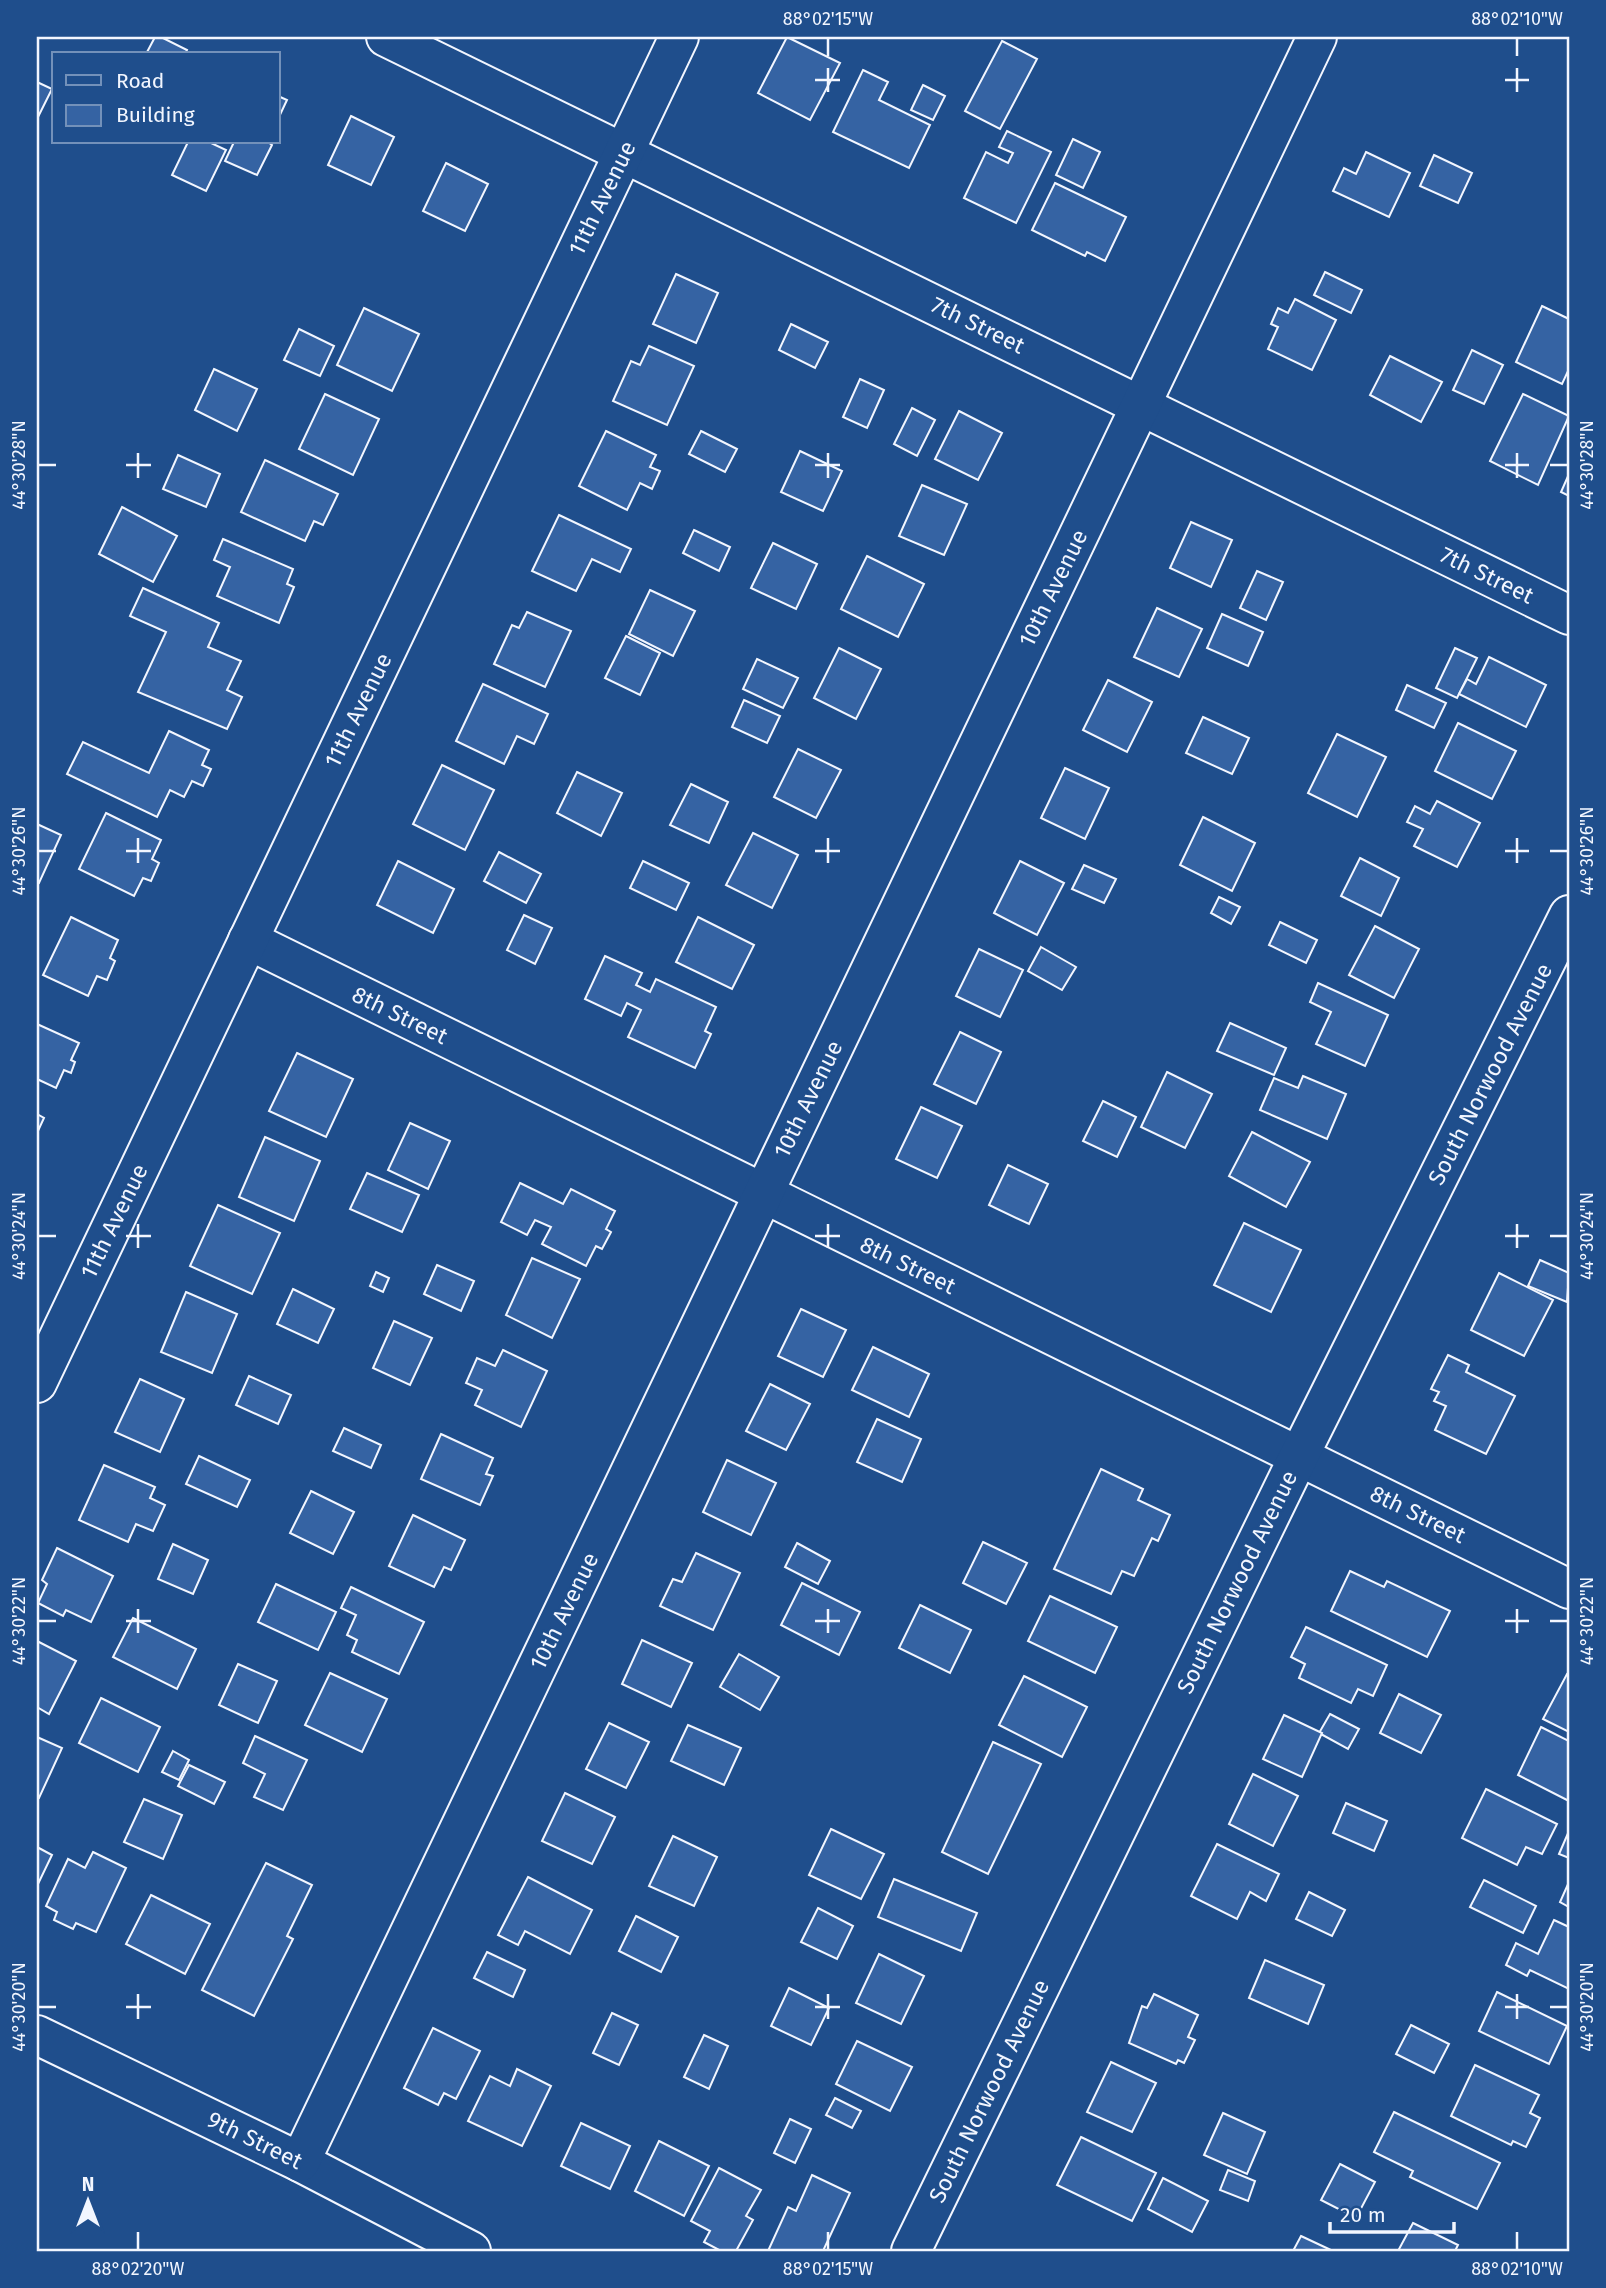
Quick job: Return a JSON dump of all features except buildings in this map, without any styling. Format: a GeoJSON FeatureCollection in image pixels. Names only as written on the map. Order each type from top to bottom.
{"type":"FeatureCollection","features":[{"type":"Feature","properties":{"kind":"street","name":"7th Street"},"geometry":{"type":"LineString","coordinates":[[386,37],[1569,615]]}},
{"type":"Feature","properties":{"kind":"street","name":"11th Avenue"},"geometry":{"type":"LineString","coordinates":[[37,1383],[679,37]]}},
{"type":"Feature","properties":{"kind":"street","name":"10th Avenue"},"geometry":{"type":"LineString","coordinates":[[300,2162],[1317,37]]}},
{"type":"Feature","properties":{"kind":"street","name":"South Norwood Avenue"},"geometry":{"type":"LineString","coordinates":[[911,2251],[1299,1456],[1569,915]]}},
{"type":"Feature","properties":{"kind":"street","name":"8th Street"},"geometry":{"type":"LineString","coordinates":[[248,940],[1569,1589]]}},
{"type":"Feature","properties":{"kind":"street","name":"9th Street"},"geometry":{"type":"LineString","coordinates":[[37,2035],[300,2162],[471,2251]]}}]}
